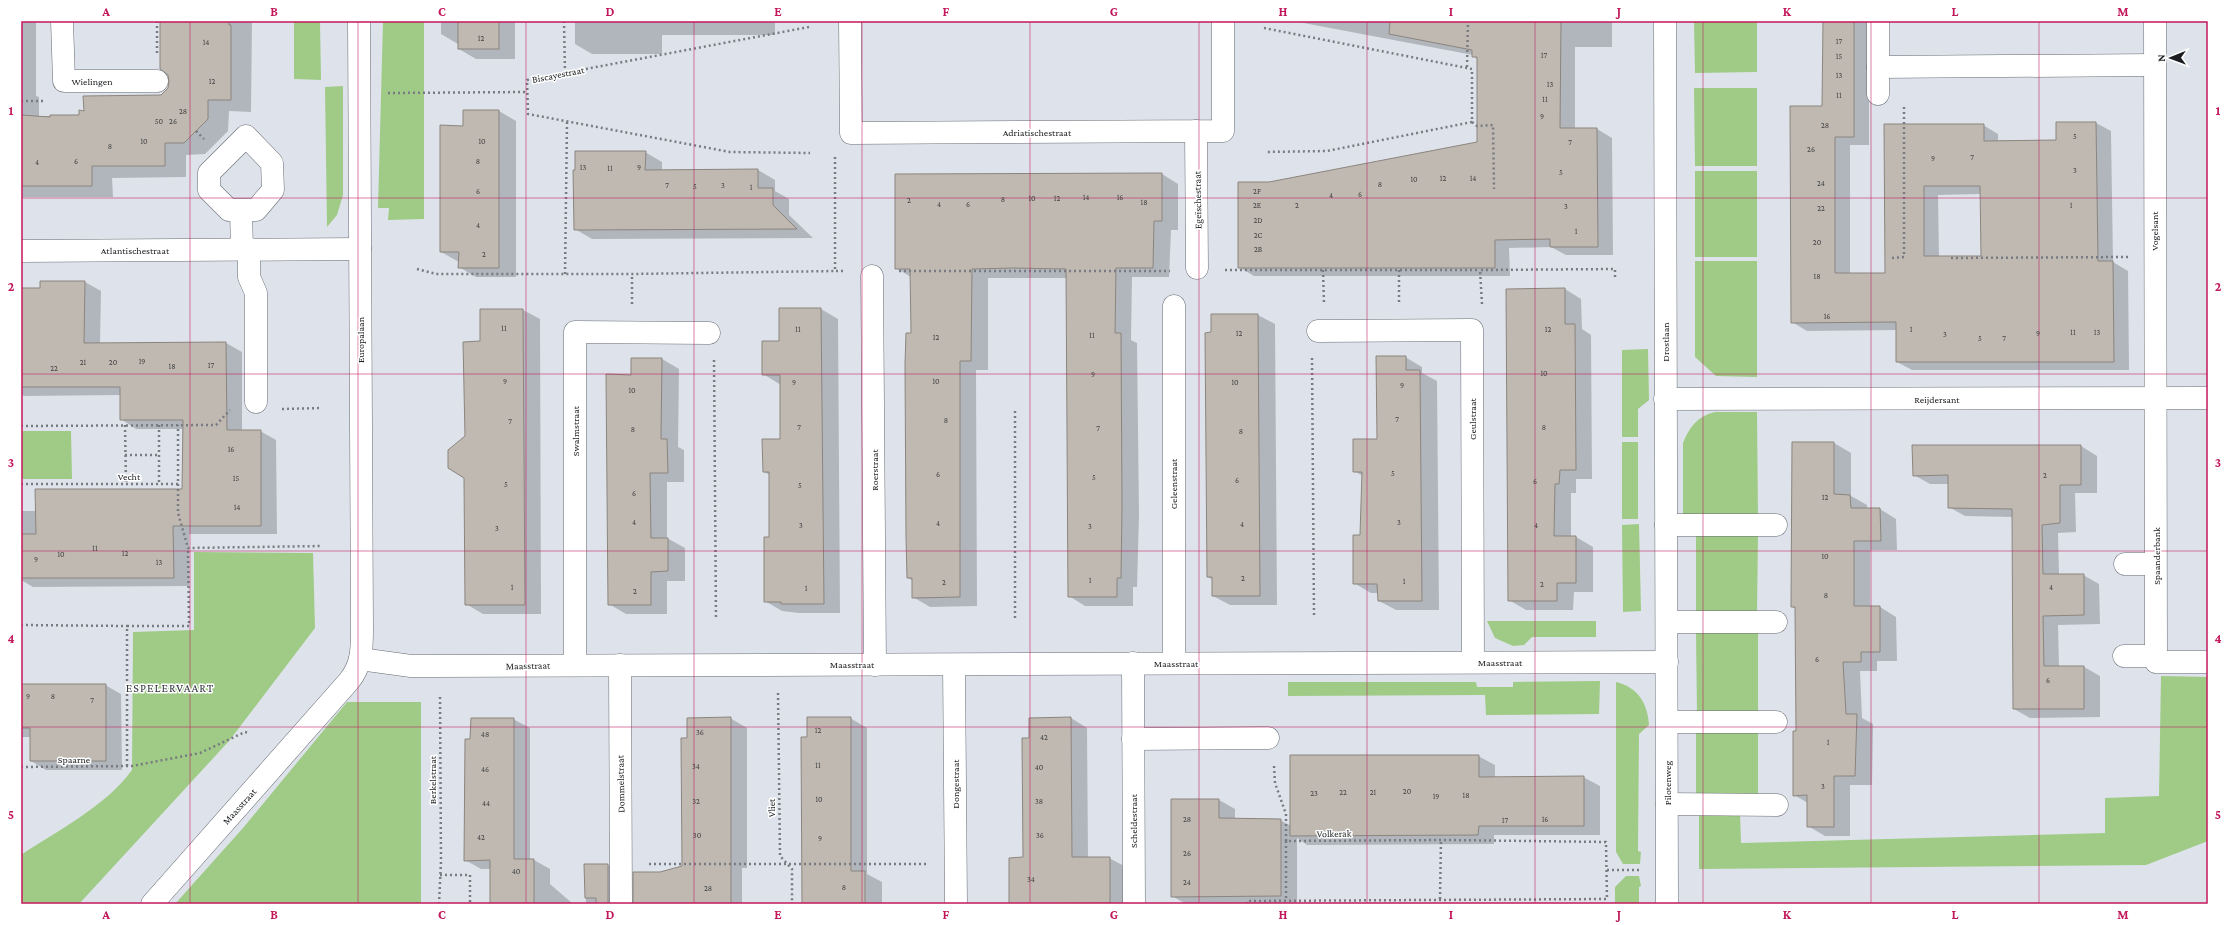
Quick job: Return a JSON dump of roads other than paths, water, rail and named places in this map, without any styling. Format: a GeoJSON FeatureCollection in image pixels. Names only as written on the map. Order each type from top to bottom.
{"type":"FeatureCollection","features":[{"type":"Feature","properties":{"kind":"street","name":"Wielingen"},"geometry":{"type":"LineString","coordinates":[[62,21],[64,82],[157,81]]}},
{"type":"Feature","properties":{"kind":"street","name":"Europalaan"},"geometry":{"type":"LineString","coordinates":[[359,21],[362,629],[360,659]]}},
{"type":"Feature","properties":{"kind":"street","name":"Adriatischestraat"},"geometry":{"type":"LineString","coordinates":[[850,21],[851,133],[1223,131],[1223,21]]}},
{"type":"Feature","properties":{"kind":"street","name":"Drostlaan"},"geometry":{"type":"LineString","coordinates":[[1665,21],[1667,662]]}},
{"type":"Feature","properties":{"kind":"street"},"geometry":{"type":"LineString","coordinates":[[1878,21],[1878,94]]}},
{"type":"Feature","properties":{"kind":"street","name":"Vogelsant"},"geometry":{"type":"LineString","coordinates":[[2155,21],[2155,398]]}},
{"type":"Feature","properties":{"kind":"street"},"geometry":{"type":"LineString","coordinates":[[1878,67],[2154,64]]}},
{"type":"Feature","properties":{"kind":"street","name":"Egeïschestraat"},"geometry":{"type":"LineString","coordinates":[[1196,131],[1197,268]]}},
{"type":"Feature","properties":{"kind":"street"},"geometry":{"type":"LineString","coordinates":[[241,210],[249,277],[256,293],[256,402]]}},
{"type":"Feature","properties":{"kind":"street","name":"Atlantischestraat"},"geometry":{"type":"LineString","coordinates":[[21,251],[360,249]]}},
{"type":"Feature","properties":{"kind":"street","name":"Roerstraat"},"geometry":{"type":"LineString","coordinates":[[872,274],[875,665]]}},
{"type":"Feature","properties":{"kind":"street","name":"Geleenstraat"},"geometry":{"type":"LineString","coordinates":[[1174,306],[1174,663]]}},
{"type":"Feature","properties":{"kind":"street","name":"Geulstraat"},"geometry":{"type":"LineString","coordinates":[[1321,321],[1472,330],[1473,662]]}},
{"type":"Feature","properties":{"kind":"street","name":"Swalmstraat"},"geometry":{"type":"LineString","coordinates":[[576,665],[575,332],[709,333]]}},
{"type":"Feature","properties":{"kind":"street","name":"Spaanderbank"},"geometry":{"type":"LineString","coordinates":[[2155,398],[2156,656]]}},
{"type":"Feature","properties":{"kind":"street","name":"Reijdersant"},"geometry":{"type":"LineString","coordinates":[[1666,399],[2208,398]]}},
{"type":"Feature","properties":{"kind":"street"},"geometry":{"type":"LineString","coordinates":[[1666,525],[1776,525]]}},
{"type":"Feature","properties":{"kind":"street"},"geometry":{"type":"LineString","coordinates":[[2125,564],[2155,564]]}},
{"type":"Feature","properties":{"kind":"street"},"geometry":{"type":"LineString","coordinates":[[1667,622],[1776,622]]}},
{"type":"Feature","properties":{"kind":"street"},"geometry":{"type":"LineString","coordinates":[[2124,656],[2156,656],[2156,662],[2208,662]]}},
{"type":"Feature","properties":{"kind":"street","name":"Maasstraat"},"geometry":{"type":"LineString","coordinates":[[152,904],[349,681],[358,668],[360,659],[411,666],[1667,662]]}},
{"type":"Feature","properties":{"kind":"street","name":"Pilotenweg"},"geometry":{"type":"LineString","coordinates":[[1667,662],[1667,904]]}},
{"type":"Feature","properties":{"kind":"street","name":"Scheldestraat"},"geometry":{"type":"LineString","coordinates":[[1133,663],[1134,904]]}},
{"type":"Feature","properties":{"kind":"street","name":"Dongestraat"},"geometry":{"type":"LineString","coordinates":[[954,664],[956,904]]}},
{"type":"Feature","properties":{"kind":"street","name":"Dommelstraat"},"geometry":{"type":"LineString","coordinates":[[620,665],[621,904]]}},
{"type":"Feature","properties":{"kind":"street"},"geometry":{"type":"LineString","coordinates":[[1667,722],[1776,722]]}},
{"type":"Feature","properties":{"kind":"street"},"geometry":{"type":"LineString","coordinates":[[1133,739],[1268,738]]}},
{"type":"Feature","properties":{"kind":"street"},"geometry":{"type":"LineString","coordinates":[[1667,804],[1777,805]]}},
{"type":"Feature","properties":{"kind":"district","name":"ESPELERVAART"},"geometry":{"type":"Point","coordinates":[170,688]}}]}
